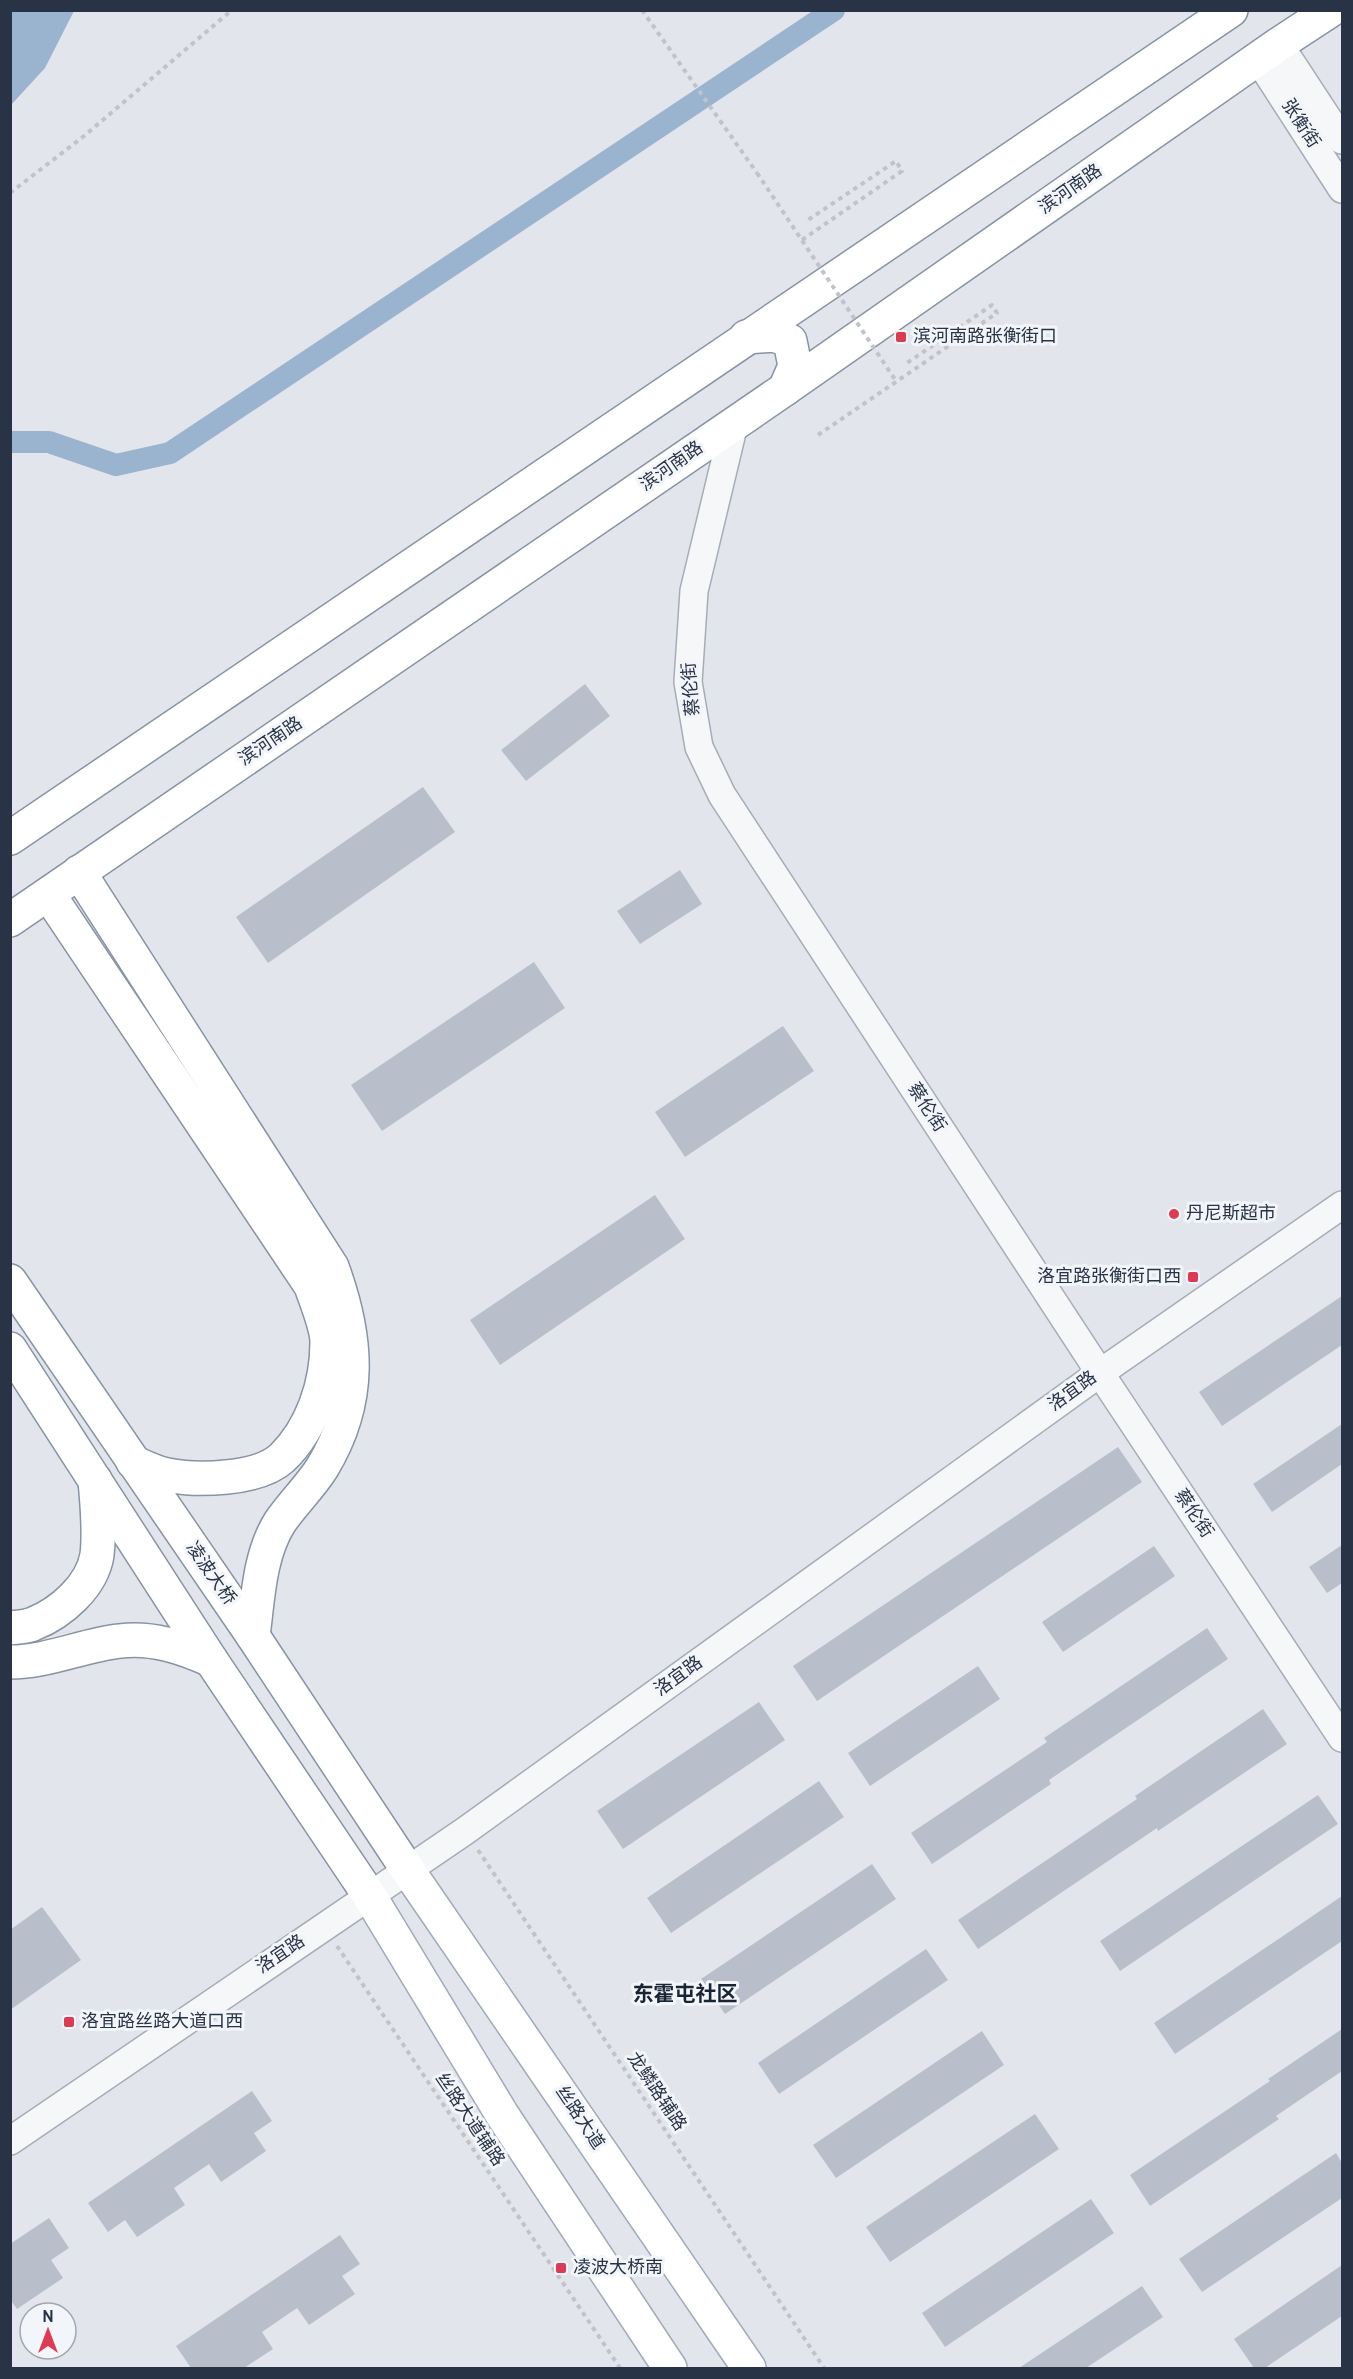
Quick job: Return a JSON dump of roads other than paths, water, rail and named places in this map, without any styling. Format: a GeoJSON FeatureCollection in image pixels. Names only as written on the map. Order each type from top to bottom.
{"type":"FeatureCollection","features":[{"type":"Feature","properties":{"kind":"main road"},"geometry":{"type":"LineString","coordinates":[[10,837],[1232,10]]}},
{"type":"Feature","properties":{"kind":"main road","name":"滨河南路"},"geometry":{"type":"LineString","coordinates":[[10,920],[371,675],[1268,51],[1331,10]]}},
{"type":"Feature","properties":{"kind":"main road"},"geometry":{"type":"LineString","coordinates":[[746,338],[774,335],[790,341],[795,366],[785,389]]}},
{"type":"Feature","properties":{"kind":"main road"},"geometry":{"type":"LineString","coordinates":[[79,872],[332,1267],[343,1298],[353,1363],[345,1419],[322,1468],[280,1522],[270,1545],[260,1579],[253,1636]]}},
{"type":"Feature","properties":{"kind":"main road"},"geometry":{"type":"LineString","coordinates":[[49,894],[311,1286],[327,1341],[322,1387],[308,1425],[280,1460],[247,1475],[205,1479],[166,1475],[133,1462]]}},
{"type":"Feature","properties":{"kind":"main road","name":"凌波大桥"},"geometry":{"type":"LineString","coordinates":[[10,1281],[253,1636],[403,1863]]}},
{"type":"Feature","properties":{"kind":"main road"},"geometry":{"type":"LineString","coordinates":[[10,1349],[211,1660],[364,1889],[503,2116],[670,2368]]}},
{"type":"Feature","properties":{"kind":"main road"},"geometry":{"type":"LineString","coordinates":[[10,1628],[32,1625],[52,1614],[69,1602],[92,1571],[97,1557],[99,1529],[95,1479]]}},
{"type":"Feature","properties":{"kind":"main road"},"geometry":{"type":"LineString","coordinates":[[10,1662],[28,1662],[121,1640],[178,1645],[211,1660]]}},
{"type":"Feature","properties":{"kind":"main road","name":"丝路大道"},"geometry":{"type":"LineString","coordinates":[[403,1863],[749,2368]]}},
{"type":"Feature","properties":{"kind":"street","name":"张衡街"},"geometry":{"type":"LineString","coordinates":[[1268,51],[1342,140]]}},
{"type":"Feature","properties":{"kind":"street","name":"张衡街"},"geometry":{"type":"LineString","coordinates":[[1268,51],[1342,189]]}},
{"type":"Feature","properties":{"kind":"street","name":"蔡伦街"},"geometry":{"type":"LineString","coordinates":[[734,424],[693,601],[688,682],[699,747],[722,795],[1095,1367],[1342,1738]]}},
{"type":"Feature","properties":{"kind":"street","name":"洛宜路"},"geometry":{"type":"LineString","coordinates":[[403,1863],[465,1831],[1342,1187]]}},
{"type":"Feature","properties":{"kind":"street","name":"洛宜路"},"geometry":{"type":"LineString","coordinates":[[10,2121],[403,1863],[457,1818],[1095,1367],[1342,1205]]}},
{"type":"Feature","properties":{"kind":"street","name":"洛宜路"},"geometry":{"type":"LineString","coordinates":[[10,2141],[364,1889]]}},
{"type":"Feature","properties":{"kind":"water"},"geometry":{"type":"Polygon","coordinates":[[[11,10],[74,11],[45,68],[11,105],[11,10]]]}},
{"type":"Feature","properties":{"kind":"waterway"},"geometry":{"type":"LineString","coordinates":[[10,442],[49,442],[116,465],[170,453],[834,10]]}},
{"type":"Feature","properties":{"kind":"place","name":"滨河南路张衡街口"},"geometry":{"type":"Point","coordinates":[901,337]}},
{"type":"Feature","properties":{"kind":"place","name":"丹尼斯超市"},"geometry":{"type":"Point","coordinates":[1174,1214]}},
{"type":"Feature","properties":{"kind":"place","name":"洛宜路张衡街口西"},"geometry":{"type":"Point","coordinates":[1193,1277]}},
{"type":"Feature","properties":{"kind":"place","name":"洛宜路丝路大道口西"},"geometry":{"type":"Point","coordinates":[69,2022]}},
{"type":"Feature","properties":{"kind":"place","name":"凌波大桥南"},"geometry":{"type":"Point","coordinates":[561,2268]}},
{"type":"Feature","properties":{"kind":"district","name":"东霍屯社区"},"geometry":{"type":"Point","coordinates":[685,1995]}}]}
